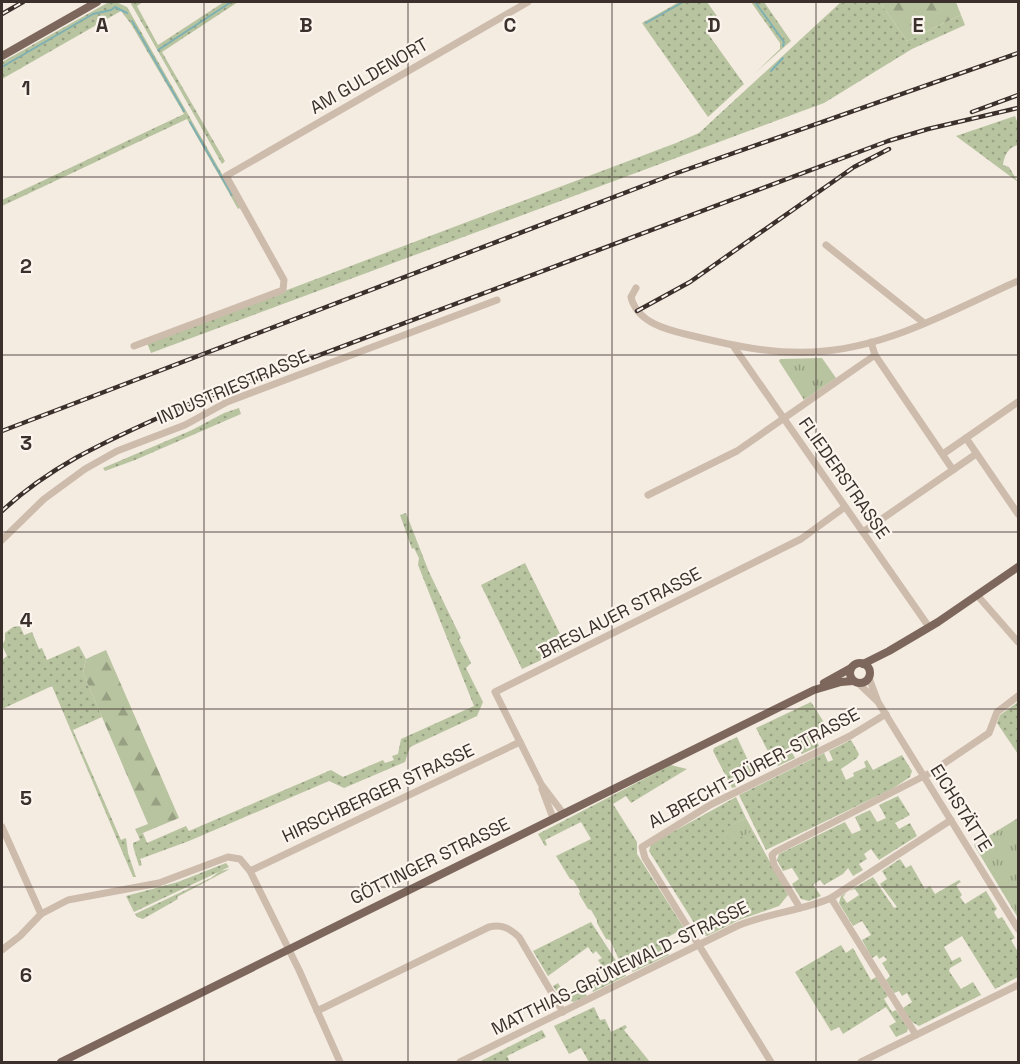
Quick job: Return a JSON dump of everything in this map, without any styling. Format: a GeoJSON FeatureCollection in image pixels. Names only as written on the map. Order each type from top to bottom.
{"type":"FeatureCollection","features":[{"type":"Feature","properties":{"kind":"main road"},"geometry":{"type":"LineString","coordinates":[[2,57],[97,2]]}},
{"type":"Feature","properties":{"kind":"main road","name":"GÖTTINGER STRASSE"},"geometry":{"type":"LineString","coordinates":[[61,1062],[814,690],[855,664],[863,664],[890,651],[1018,567]]}},
{"type":"Feature","properties":{"kind":"main road","name":"GÖTTINGER STRASSE"},"geometry":{"type":"LineString","coordinates":[[814,690],[841,682],[866,682],[869,675],[890,651]]}},
{"type":"Feature","properties":{"kind":"main road"},"geometry":{"type":"LineString","coordinates":[[863,664],[869,675]]}},
{"type":"Feature","properties":{"kind":"main road"},"geometry":{"type":"LineString","coordinates":[[851,668],[850,675],[856,682]]}},
{"type":"Feature","properties":{"kind":"street","name":"AM GULDENORT"},"geometry":{"type":"LineString","coordinates":[[134,346],[283,290],[284,279],[226,177],[528,2]]}},
{"type":"Feature","properties":{"kind":"street"},"geometry":{"type":"LineString","coordinates":[[826,245],[924,323]]}},
{"type":"Feature","properties":{"kind":"street"},"geometry":{"type":"LineString","coordinates":[[636,288],[631,297],[634,304],[655,325],[735,347],[823,352],[871,342],[924,323],[1018,281]]}},
{"type":"Feature","properties":{"kind":"street","name":"INDUSTRIESTRASSE"},"geometry":{"type":"LineString","coordinates":[[2,540],[54,490],[85,469],[117,452],[185,424],[227,402],[497,300]]}},
{"type":"Feature","properties":{"kind":"street"},"geometry":{"type":"LineString","coordinates":[[871,342],[875,355],[953,470]]}},
{"type":"Feature","properties":{"kind":"street","name":"FLIEDERSTRASSE"},"geometry":{"type":"LineString","coordinates":[[735,347],[929,627]]}},
{"type":"Feature","properties":{"kind":"street"},"geometry":{"type":"LineString","coordinates":[[648,495],[737,451],[875,355]]}},
{"type":"Feature","properties":{"kind":"street"},"geometry":{"type":"LineString","coordinates":[[943,454],[1018,402]]}},
{"type":"Feature","properties":{"kind":"street"},"geometry":{"type":"LineString","coordinates":[[966,438],[1018,514]]}},
{"type":"Feature","properties":{"kind":"street"},"geometry":{"type":"LineString","coordinates":[[863,532],[976,454]]}},
{"type":"Feature","properties":{"kind":"street","name":"BRESLAUER STRASSE"},"geometry":{"type":"LineString","coordinates":[[563,813],[541,784],[495,692],[801,539],[844,507]]}},
{"type":"Feature","properties":{"kind":"street"},"geometry":{"type":"LineString","coordinates":[[977,595],[1018,642]]}},
{"type":"Feature","properties":{"kind":"street","name":"EICHSTÄTTE"},"geometry":{"type":"LineString","coordinates":[[869,675],[878,702]]}},
{"type":"Feature","properties":{"kind":"street","name":"EICHSTÄTTE"},"geometry":{"type":"LineString","coordinates":[[856,682],[878,702],[886,714],[1018,929]]}},
{"type":"Feature","properties":{"kind":"street"},"geometry":{"type":"LineString","coordinates":[[800,908],[774,865],[772,855],[775,852],[923,776],[987,735],[991,731],[997,712],[1018,696]]}},
{"type":"Feature","properties":{"kind":"street","name":"ALBRECHT-DÜRER-STRASSE"},"geometry":{"type":"LineString","coordinates":[[699,945],[644,855],[642,849],[644,845],[710,805],[850,736],[886,714]]}},
{"type":"Feature","properties":{"kind":"street","name":"HIRSCHBERGER STRASSE"},"geometry":{"type":"LineString","coordinates":[[250,871],[520,742]]}},
{"type":"Feature","properties":{"kind":"street","name":"BRESLAUER STRASSE"},"geometry":{"type":"LineString","coordinates":[[541,784],[553,818]]}},
{"type":"Feature","properties":{"kind":"street","name":"MATTHIAS-GRÜNEWALD-STRASSE"},"geometry":{"type":"LineString","coordinates":[[460,1062],[753,919],[817,904],[831,898],[951,820]]}},
{"type":"Feature","properties":{"kind":"street"},"geometry":{"type":"LineString","coordinates":[[2,827],[41,914]]}},
{"type":"Feature","properties":{"kind":"street"},"geometry":{"type":"LineString","coordinates":[[2,950],[21,936],[41,914],[68,900],[159,883],[228,856],[240,860],[250,871],[340,1062]]}},
{"type":"Feature","properties":{"kind":"street"},"geometry":{"type":"LineString","coordinates":[[831,898],[916,1035]]}},
{"type":"Feature","properties":{"kind":"street"},"geometry":{"type":"LineString","coordinates":[[316,1011],[496,926],[511,930],[519,937],[563,1012]]}},
{"type":"Feature","properties":{"kind":"street"},"geometry":{"type":"LineString","coordinates":[[699,945],[771,1062]]}},
{"type":"Feature","properties":{"kind":"street"},"geometry":{"type":"LineString","coordinates":[[861,1062],[1018,985]]}},
{"type":"Feature","properties":{"kind":"green space"},"geometry":{"type":"Polygon","coordinates":[[[109,2],[116,2],[127,7],[240,208],[238,209],[187,119],[2,206],[2,200],[184,114],[121,11],[2,79],[2,62],[109,2]]]}},
{"type":"Feature","properties":{"kind":"green space"},"geometry":{"type":"Polygon","coordinates":[[[130,2],[143,2],[137,6],[158,45],[224,2],[238,2],[162,52],[225,161],[222,164],[130,2]]]}},
{"type":"Feature","properties":{"kind":"green space"},"geometry":{"type":"Polygon","coordinates":[[[679,2],[707,2],[719,19],[706,31],[744,84],[708,117],[642,23],[679,2]]]}},
{"type":"Feature","properties":{"kind":"green space"},"geometry":{"type":"Polygon","coordinates":[[[751,2],[764,2],[791,41],[754,74],[780,49],[780,43],[751,2]]]}},
{"type":"Feature","properties":{"kind":"green space"},"geometry":{"type":"Polygon","coordinates":[[[841,2],[880,2],[907,41],[961,15],[965,25],[912,49],[824,103],[151,353],[147,343],[699,133],[841,2]]]}},
{"type":"Feature","properties":{"kind":"green space"},"geometry":{"type":"Polygon","coordinates":[[[880,2],[956,2],[961,15],[907,41],[880,2]]]}},
{"type":"Feature","properties":{"kind":"green space"},"geometry":{"type":"Polygon","coordinates":[[[1015,116],[1018,124],[1018,145],[1008,152],[1003,165],[1009,167],[1018,182],[956,136],[1015,116]]]}},
{"type":"Feature","properties":{"kind":"green space"},"geometry":{"type":"Polygon","coordinates":[[[822,358],[836,378],[804,400],[779,361],[780,359],[822,358]]]}},
{"type":"Feature","properties":{"kind":"green space"},"geometry":{"type":"Polygon","coordinates":[[[239,408],[241,414],[135,460],[105,471],[103,468],[192,430],[224,413],[239,408]]]}},
{"type":"Feature","properties":{"kind":"green space"},"geometry":{"type":"Polygon","coordinates":[[[406,513],[429,572],[471,663],[466,668],[483,702],[477,716],[410,747],[405,762],[344,788],[329,781],[189,841],[140,859],[142,865],[139,866],[133,846],[133,843],[140,840],[138,835],[143,833],[147,843],[186,826],[189,831],[331,770],[343,777],[383,760],[385,763],[394,760],[392,756],[398,754],[401,739],[474,706],[418,565],[419,558],[414,548],[412,549],[400,515],[406,513]]]}},
{"type":"Feature","properties":{"kind":"green space"},"geometry":{"type":"Polygon","coordinates":[[[525,563],[567,648],[522,669],[481,585],[525,563]]]}},
{"type":"Feature","properties":{"kind":"green space"},"geometry":{"type":"Polygon","coordinates":[[[20,626],[24,635],[32,632],[39,649],[42,648],[47,660],[79,646],[86,659],[83,673],[102,717],[73,730],[121,840],[126,838],[136,877],[133,877],[52,686],[2,709],[2,660],[7,656],[2,645],[5,633],[13,627],[20,626]]]}},
{"type":"Feature","properties":{"kind":"green space"},"geometry":{"type":"Polygon","coordinates":[[[106,650],[179,818],[138,835],[135,829],[148,824],[83,673],[86,659],[106,650]]]}},
{"type":"Feature","properties":{"kind":"green space"},"geometry":{"type":"Polygon","coordinates":[[[811,702],[830,732],[816,739],[819,746],[802,754],[796,743],[789,747],[795,758],[778,766],[775,760],[773,761],[756,728],[811,702]]]}},
{"type":"Feature","properties":{"kind":"green space"},"geometry":{"type":"Polygon","coordinates":[[[1018,702],[1018,754],[997,723],[1000,715],[1018,702]]]}},
{"type":"Feature","properties":{"kind":"green space"},"geometry":{"type":"Polygon","coordinates":[[[737,737],[753,771],[734,782],[736,787],[732,788],[713,751],[714,748],[737,737]]]}},
{"type":"Feature","properties":{"kind":"green space"},"geometry":{"type":"Polygon","coordinates":[[[851,740],[859,754],[841,769],[846,780],[854,776],[853,773],[866,767],[864,762],[867,760],[873,770],[902,755],[912,771],[910,777],[892,789],[766,850],[739,795],[824,753],[828,762],[833,760],[829,751],[851,740]]]}},
{"type":"Feature","properties":{"kind":"green space"},"geometry":{"type":"Polygon","coordinates":[[[671,765],[687,769],[631,803],[626,796],[613,804],[637,842],[637,854],[684,928],[661,941],[669,955],[633,972],[621,964],[610,940],[606,939],[591,910],[579,894],[580,891],[556,856],[591,839],[581,822],[545,840],[547,845],[545,846],[538,834],[671,765]]]}},
{"type":"Feature","properties":{"kind":"green space"},"geometry":{"type":"Polygon","coordinates":[[[898,796],[910,815],[895,823],[899,829],[910,823],[917,836],[879,860],[871,849],[864,854],[867,859],[859,864],[863,870],[853,876],[848,868],[843,874],[824,885],[820,880],[813,885],[821,896],[809,901],[801,899],[792,884],[799,879],[792,868],[783,871],[777,860],[779,854],[845,822],[852,834],[861,830],[855,817],[870,810],[877,822],[886,818],[879,805],[898,796]]]}},
{"type":"Feature","properties":{"kind":"green space"},"geometry":{"type":"Polygon","coordinates":[[[736,797],[746,818],[724,829],[731,841],[753,831],[788,895],[779,906],[739,920],[707,936],[701,934],[649,851],[651,844],[736,797]]]}},
{"type":"Feature","properties":{"kind":"green space"},"geometry":{"type":"Polygon","coordinates":[[[746,818],[753,831],[731,842],[723,829],[746,818]]]}},
{"type":"Feature","properties":{"kind":"green space"},"geometry":{"type":"Polygon","coordinates":[[[1018,818],[1018,918],[974,845],[1018,818]]]}},
{"type":"Feature","properties":{"kind":"green space"},"geometry":{"type":"Polygon","coordinates":[[[900,859],[906,868],[911,865],[925,889],[930,886],[935,894],[959,880],[961,882],[956,885],[965,904],[986,891],[997,909],[994,912],[998,919],[1002,917],[1015,938],[1011,940],[1018,952],[1018,977],[995,989],[962,936],[944,947],[952,961],[960,957],[962,961],[949,971],[961,989],[973,982],[981,995],[919,1026],[912,1022],[903,1008],[912,1002],[907,993],[902,996],[899,991],[894,993],[886,980],[890,976],[882,963],[887,960],[884,956],[879,959],[877,955],[872,958],[862,940],[871,935],[862,921],[853,926],[839,903],[841,896],[846,893],[843,897],[847,903],[859,895],[855,889],[849,891],[873,877],[894,908],[897,907],[880,884],[887,879],[882,871],[900,859]]]}},
{"type":"Feature","properties":{"kind":"green space"},"geometry":{"type":"Polygon","coordinates":[[[226,863],[229,867],[134,912],[126,896],[178,882],[226,863]]]}},
{"type":"Feature","properties":{"kind":"green space"},"geometry":{"type":"Polygon","coordinates":[[[230,869],[177,897],[178,899],[143,919],[135,914],[211,878],[220,871],[230,869]]]}},
{"type":"Feature","properties":{"kind":"green space"},"geometry":{"type":"Polygon","coordinates":[[[591,922],[626,976],[593,992],[590,987],[584,991],[587,996],[574,1002],[562,999],[553,986],[558,983],[567,998],[605,979],[607,974],[598,960],[602,958],[596,951],[593,954],[588,947],[548,976],[533,951],[591,922]]]}},
{"type":"Feature","properties":{"kind":"green space"},"geometry":{"type":"Polygon","coordinates":[[[841,945],[846,953],[853,948],[871,980],[876,977],[888,996],[884,999],[892,1012],[896,1010],[908,1028],[907,1032],[896,1037],[889,1026],[896,1022],[886,1007],[843,1034],[839,1027],[831,1031],[795,972],[841,945]]]}},
{"type":"Feature","properties":{"kind":"green space"},"geometry":{"type":"Polygon","coordinates":[[[594,1007],[600,1020],[605,1019],[611,1032],[625,1025],[627,1027],[624,1030],[650,1062],[589,1062],[581,1048],[569,1054],[554,1026],[594,1007]]]}},
{"type":"Feature","properties":{"kind":"green space"},"geometry":{"type":"Polygon","coordinates":[[[542,1030],[546,1037],[507,1056],[510,1062],[479,1062],[542,1030]]]}},
{"type":"Feature","properties":{"kind":"waterway"},"geometry":{"type":"LineString","coordinates":[[158,50],[231,2]]}},
{"type":"Feature","properties":{"kind":"waterway"},"geometry":{"type":"LineString","coordinates":[[646,23],[683,2]]}},
{"type":"Feature","properties":{"kind":"waterway"},"geometry":{"type":"LineString","coordinates":[[755,2],[784,42],[783,46]]}},
{"type":"Feature","properties":{"kind":"waterway"},"geometry":{"type":"LineString","coordinates":[[2,67],[93,14],[115,7],[127,13]]}},
{"type":"Feature","properties":{"kind":"waterway"},"geometry":{"type":"LineString","coordinates":[[132,21],[184,111]]}},
{"type":"Feature","properties":{"kind":"waterway"},"geometry":{"type":"LineString","coordinates":[[771,71],[783,58]]}},
{"type":"Feature","properties":{"kind":"waterway"},"geometry":{"type":"LineString","coordinates":[[190,122],[232,195]]}},
{"type":"Feature","properties":{"kind":"railway"},"geometry":{"type":"LineString","coordinates":[[2,14],[23,2]]}},
{"type":"Feature","properties":{"kind":"railway"},"geometry":{"type":"LineString","coordinates":[[2,431],[674,174],[1018,53]]}},
{"type":"Feature","properties":{"kind":"railway"},"geometry":{"type":"LineString","coordinates":[[972,112],[1018,95]]}},
{"type":"Feature","properties":{"kind":"railway"},"geometry":{"type":"LineString","coordinates":[[2,511],[44,477],[88,451],[184,406],[888,141],[1018,108]]}},
{"type":"Feature","properties":{"kind":"railway"},"geometry":{"type":"LineString","coordinates":[[637,311],[690,282],[854,167],[889,149]]}}]}
